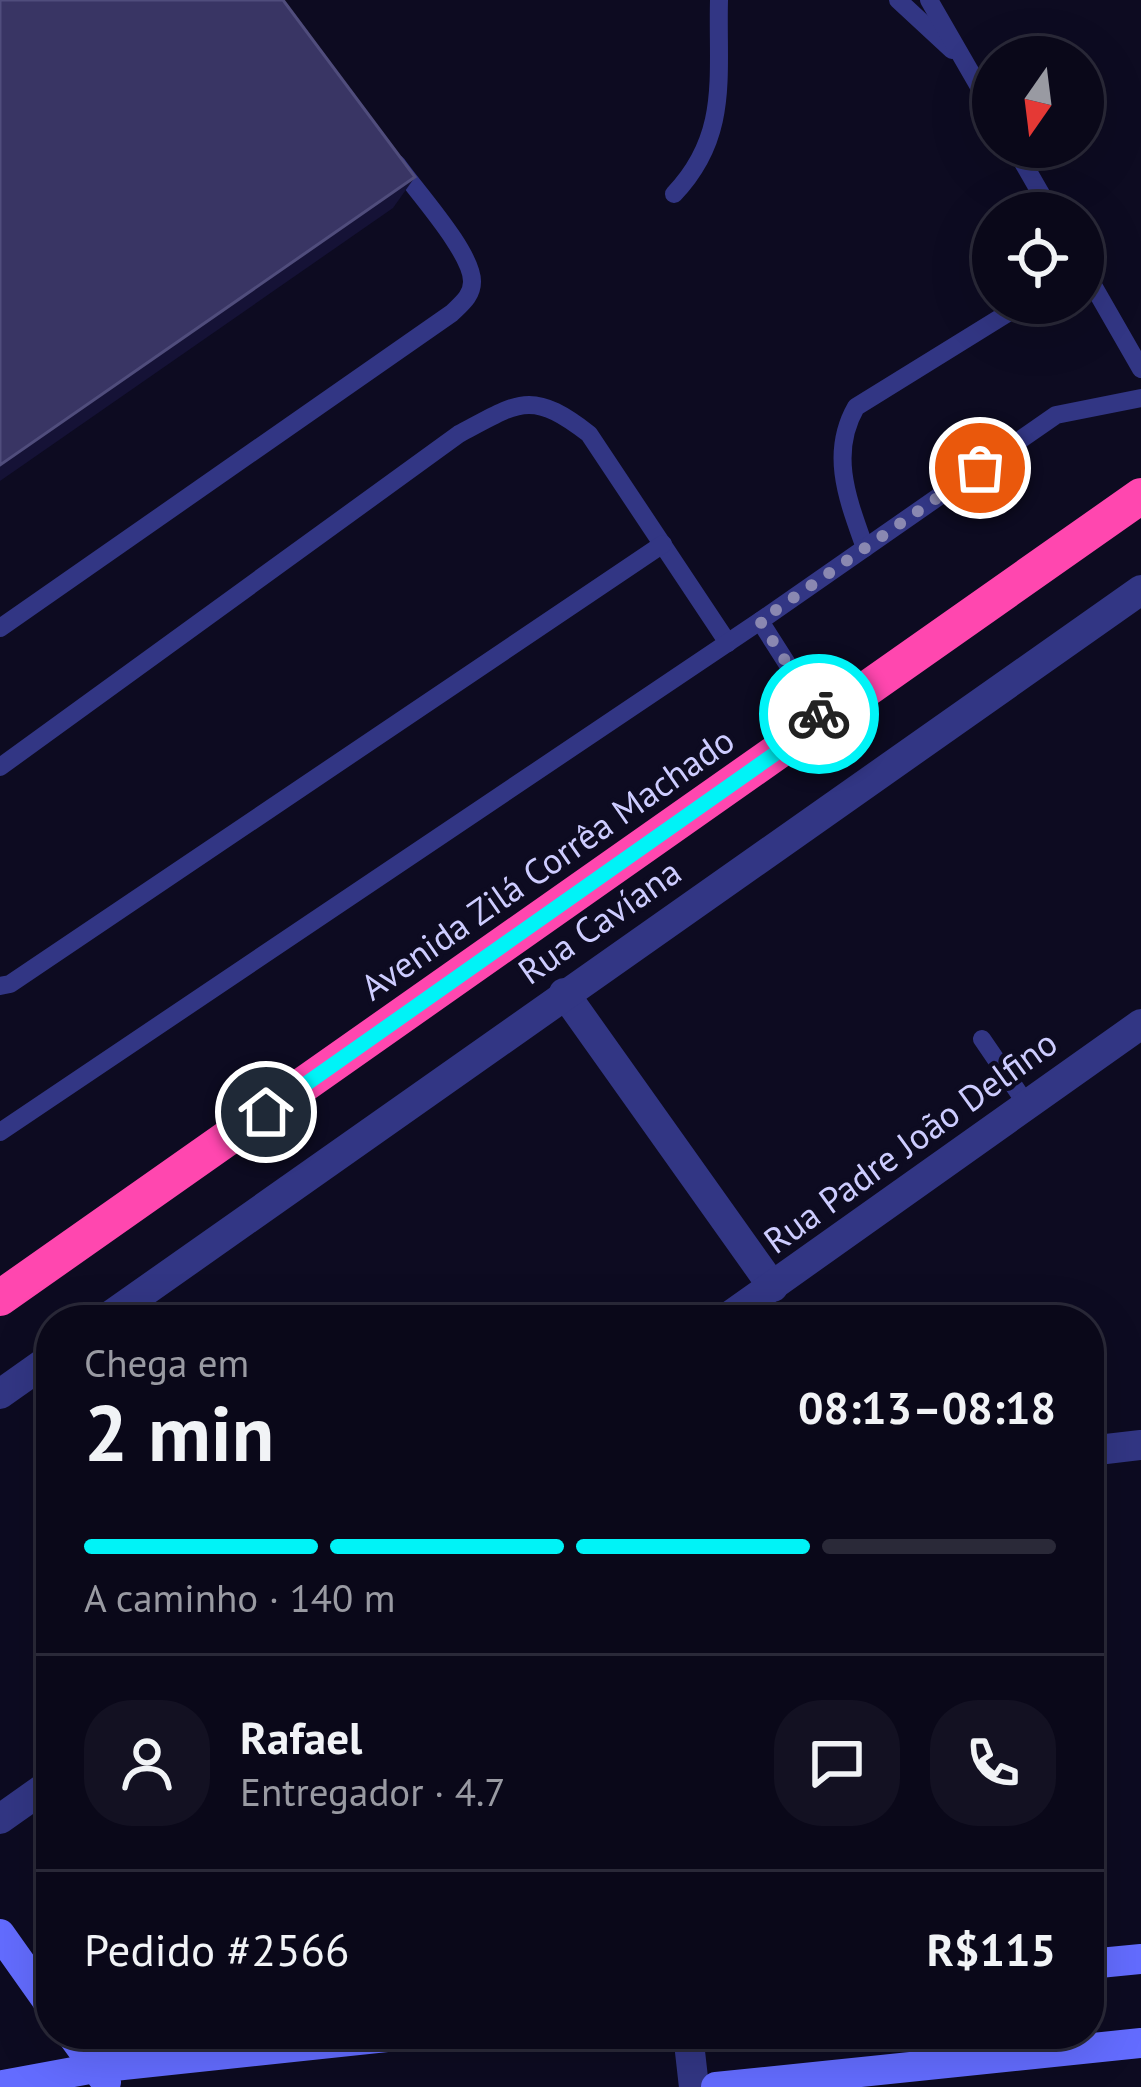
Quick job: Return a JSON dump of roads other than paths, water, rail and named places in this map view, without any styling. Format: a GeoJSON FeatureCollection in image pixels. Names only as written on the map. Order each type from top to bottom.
{"type":"FeatureCollection","features":[{"type":"Feature","properties":{"kind":"highway","name":"Avenida Zilá Corrêa Machado"},"geometry":{"type":"LineString","coordinates":[[0,1298],[1141,496]]}},
{"type":"Feature","properties":{"kind":"main road"},"geometry":{"type":"LineString","coordinates":[[0,1934],[36,1985]]}},
{"type":"Feature","properties":{"kind":"main road"},"geometry":{"type":"LineString","coordinates":[[1104,1963],[1141,1959]]}},
{"type":"Feature","properties":{"kind":"main road"},"geometry":{"type":"LineString","coordinates":[[1104,2047],[1141,2043]]}},
{"type":"Feature","properties":{"kind":"main road"},"geometry":{"type":"LineString","coordinates":[[81,2049],[102,2078]]}},
{"type":"Feature","properties":{"kind":"main road"},"geometry":{"type":"LineString","coordinates":[[2,2085],[102,2078],[308,2049]]}},
{"type":"Feature","properties":{"kind":"main road"},"geometry":{"type":"LineString","coordinates":[[716,2087],[1083,2049]]}},
{"type":"Feature","properties":{"kind":"street","name":"Rua Cavíana"},"geometry":{"type":"LineString","coordinates":[[125,1305],[1141,590]]}},
{"type":"Feature","properties":{"kind":"street"},"geometry":{"type":"LineString","coordinates":[[564,993],[773,1286]]}},
{"type":"Feature","properties":{"kind":"street","name":"Rua Padre João Delfino"},"geometry":{"type":"LineString","coordinates":[[746,1305],[1141,1024]]}},
{"type":"Feature","properties":{"kind":"street"},"geometry":{"type":"LineString","coordinates":[[0,1394],[36,1369]]}},
{"type":"Feature","properties":{"kind":"street"},"geometry":{"type":"LineString","coordinates":[[1104,1449],[1141,1445]]}},
{"type":"Feature","properties":{"kind":"street"},"geometry":{"type":"LineString","coordinates":[[0,1819],[36,1794]]}},
{"type":"Feature","properties":{"kind":"street"},"geometry":{"type":"LineString","coordinates":[[690,2049],[694,2087]]}},
{"type":"Feature","properties":{"kind":"lane"},"geometry":{"type":"LineString","coordinates":[[674,194],[697,170],[712,139],[719,0]]}},
{"type":"Feature","properties":{"kind":"lane"},"geometry":{"type":"LineString","coordinates":[[898,0],[965,61]]}},
{"type":"Feature","properties":{"kind":"lane"},"geometry":{"type":"LineString","coordinates":[[929,0],[972,74]]}},
{"type":"Feature","properties":{"kind":"lane"},"geometry":{"type":"LineString","coordinates":[[0,628],[468,297],[472,284],[469,263],[387,151]]}},
{"type":"Feature","properties":{"kind":"lane"},"geometry":{"type":"LineString","coordinates":[[1104,299],[1135,344],[1141,369]]}},
{"type":"Feature","properties":{"kind":"lane"},"geometry":{"type":"LineString","coordinates":[[865,548],[841,460],[842,430],[856,406],[990,324]]}},
{"type":"Feature","properties":{"kind":"lane"},"geometry":{"type":"LineString","coordinates":[[0,1132],[728,643],[1056,415],[1141,398]]}},
{"type":"Feature","properties":{"kind":"lane"},"geometry":{"type":"LineString","coordinates":[[0,766],[460,434],[514,405],[556,409],[589,434],[728,643]]}},
{"type":"Feature","properties":{"kind":"lane"},"geometry":{"type":"LineString","coordinates":[[0,986],[46,960],[663,544]]}},
{"type":"Feature","properties":{"kind":"lane"},"geometry":{"type":"LineString","coordinates":[[760,621],[823,720]]}},
{"type":"Feature","properties":{"kind":"lane"},"geometry":{"type":"LineString","coordinates":[[982,1039],[1027,1105]]}}]}
